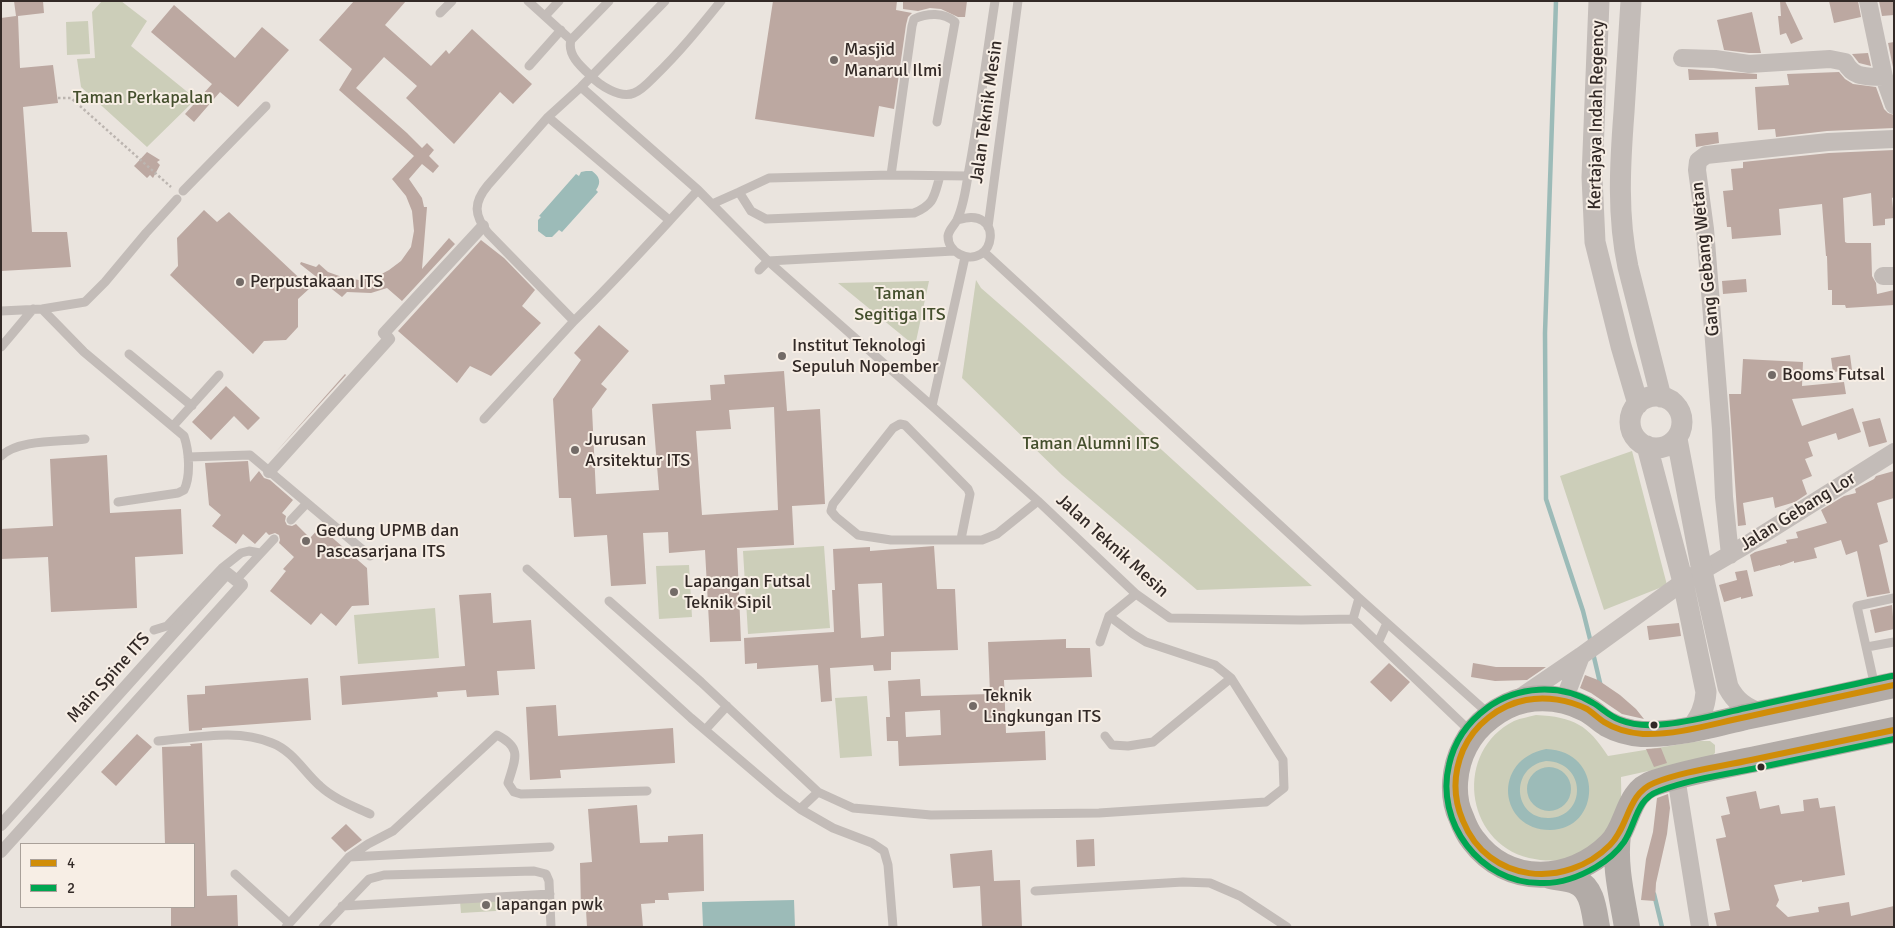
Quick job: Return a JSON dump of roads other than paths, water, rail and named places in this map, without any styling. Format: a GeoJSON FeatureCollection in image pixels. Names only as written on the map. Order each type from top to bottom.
{"type":"FeatureCollection","features":[{"type":"Feature","properties":{"kind":"main road"},"geometry":{"type":"LineString","coordinates":[[1597,927],[1590,896],[1585,887],[1577,882],[1547,875],[1528,874],[1508,868],[1488,856],[1472,839],[1459,814],[1455,790],[1457,766],[1465,746],[1491,718],[1524,700],[1540,698],[1564,700],[1588,710],[1607,724],[1621,730],[1658,734],[1701,727],[1885,687]]}},
{"type":"Feature","properties":{"kind":"main road"},"geometry":{"type":"LineString","coordinates":[[1756,715],[1746,734],[1746,740],[1760,758]]}},
{"type":"Feature","properties":{"kind":"main road"},"geometry":{"type":"LineString","coordinates":[[1701,727],[1723,738],[1725,742],[1721,766]]}},
{"type":"Feature","properties":{"kind":"main road"},"geometry":{"type":"LineString","coordinates":[[1547,875],[1566,872],[1589,863],[1611,844],[1618,835],[1632,801],[1638,792],[1651,784],[1721,766],[1894,730]]}},
{"type":"Feature","properties":{"kind":"main road"},"geometry":{"type":"LineString","coordinates":[[1618,835],[1617,856],[1627,927]]}},
{"type":"Feature","properties":{"kind":"street","name":"Kertajaya Indah Regency"},"geometry":{"type":"LineString","coordinates":[[1599,1],[1592,177],[1596,242],[1638,404]]}},
{"type":"Feature","properties":{"kind":"street","name":"Kertajaya Indah Regency"},"geometry":{"type":"LineString","coordinates":[[1631,1],[1621,150],[1620,201],[1625,254],[1661,397]]}},
{"type":"Feature","properties":{"kind":"street"},"geometry":{"type":"LineString","coordinates":[[1868,1],[1894,104]]}},
{"type":"Feature","properties":{"kind":"street"},"geometry":{"type":"LineString","coordinates":[[1682,58],[1715,59],[1749,64],[1830,59],[1845,62],[1849,70],[1856,75],[1888,80]]}},
{"type":"Feature","properties":{"kind":"street","name":"Gang Gebang Wetan"},"geometry":{"type":"LineString","coordinates":[[1730,555],[1724,497],[1721,429],[1705,229],[1697,170],[1698,161],[1706,155],[1828,142],[1894,139]]}},
{"type":"Feature","properties":{"kind":"street"},"geometry":{"type":"LineString","coordinates":[[269,472],[389,339],[384,333],[483,226]]}},
{"type":"Feature","properties":{"kind":"street"},"geometry":{"type":"LineString","coordinates":[[1648,397],[1661,397],[1671,400],[1678,408],[1682,418],[1682,429],[1676,439],[1668,446],[1660,448],[1647,446],[1638,441],[1632,432],[1630,422],[1632,412],[1638,404],[1648,397]]}},
{"type":"Feature","properties":{"kind":"street"},"geometry":{"type":"LineString","coordinates":[[1676,439],[1702,572],[1728,687],[1734,698],[1756,715]]}},
{"type":"Feature","properties":{"kind":"street"},"geometry":{"type":"LineString","coordinates":[[1647,446],[1682,582],[1706,692],[1705,705],[1701,715],[1701,727]]}},
{"type":"Feature","properties":{"kind":"street","name":"Jalan Gebang Lor"},"geometry":{"type":"LineString","coordinates":[[1702,572],[1894,452]]}},
{"type":"Feature","properties":{"kind":"street"},"geometry":{"type":"LineString","coordinates":[[1491,718],[1583,655],[1682,582],[1702,572]]}},
{"type":"Feature","properties":{"kind":"street","name":"Main Spine ITS"},"geometry":{"type":"LineString","coordinates":[[1,825],[227,573],[242,585],[1,852]]}},
{"type":"Feature","properties":{"kind":"street"},"geometry":{"type":"LineString","coordinates":[[1564,700],[1583,655]]}},
{"type":"Feature","properties":{"kind":"street"},"geometry":{"type":"LineString","coordinates":[[117,696],[131,708]]}},
{"type":"Feature","properties":{"kind":"street"},"geometry":{"type":"LineString","coordinates":[[1676,777],[1700,927]]}},
{"type":"Feature","properties":{"kind":"street"},"geometry":{"type":"LineString","coordinates":[[10,815],[25,826]]}},
{"type":"Feature","properties":{"kind":"lane"},"geometry":{"type":"LineString","coordinates":[[440,13],[452,1]]}},
{"type":"Feature","properties":{"kind":"lane"},"geometry":{"type":"LineString","coordinates":[[528,1],[571,40]]}},
{"type":"Feature","properties":{"kind":"lane"},"geometry":{"type":"LineString","coordinates":[[545,16],[559,1]]}},
{"type":"Feature","properties":{"kind":"lane"},"geometry":{"type":"LineString","coordinates":[[609,1],[571,40],[570,46],[571,52],[591,77],[623,95],[634,93],[669,63],[721,1]]}},
{"type":"Feature","properties":{"kind":"lane"},"geometry":{"type":"LineString","coordinates":[[574,321],[483,226],[480,222],[476,205],[482,193],[548,117],[582,87],[664,1]]}},
{"type":"Feature","properties":{"kind":"lane","name":"Jalan Teknik Mesin"},"geometry":{"type":"LineString","coordinates":[[957,220],[968,176],[995,1]]}},
{"type":"Feature","properties":{"kind":"lane","name":"Jalan Teknik Mesin"},"geometry":{"type":"LineString","coordinates":[[988,227],[1018,1]]}},
{"type":"Feature","properties":{"kind":"lane"},"geometry":{"type":"LineString","coordinates":[[891,175],[912,26],[914,19],[923,15],[951,18],[955,22],[937,122]]}},
{"type":"Feature","properties":{"kind":"lane"},"geometry":{"type":"LineString","coordinates":[[529,66],[561,30]]}},
{"type":"Feature","properties":{"kind":"lane","name":"Jalan Teknik Mesin"},"geometry":{"type":"LineString","coordinates":[[582,87],[698,190],[768,261],[1038,501],[1136,594],[1170,618],[1301,620],[1352,618]]}},
{"type":"Feature","properties":{"kind":"lane"},"geometry":{"type":"LineString","coordinates":[[183,191],[266,106]]}},
{"type":"Feature","properties":{"kind":"lane"},"geometry":{"type":"LineString","coordinates":[[548,117],[670,220]]}},
{"type":"Feature","properties":{"kind":"lane"},"geometry":{"type":"LineString","coordinates":[[712,204],[769,178],[891,175],[968,176]]}},
{"type":"Feature","properties":{"kind":"lane"},"geometry":{"type":"LineString","coordinates":[[739,192],[751,211],[766,219],[914,213],[927,208],[933,198],[940,176]]}},
{"type":"Feature","properties":{"kind":"lane"},"geometry":{"type":"LineString","coordinates":[[484,419],[698,190]]}},
{"type":"Feature","properties":{"kind":"lane"},"geometry":{"type":"LineString","coordinates":[[1,311],[38,309],[85,302],[105,282],[177,199]]}},
{"type":"Feature","properties":{"kind":"lane"},"geometry":{"type":"LineString","coordinates":[[967,217],[983,221],[988,227],[990,236],[989,245],[984,252],[975,257],[965,257],[954,251],[948,237],[950,229],[957,220],[967,217]]}},
{"type":"Feature","properties":{"kind":"lane"},"geometry":{"type":"LineString","coordinates":[[759,270],[768,261],[954,251]]}},
{"type":"Feature","properties":{"kind":"lane"},"geometry":{"type":"LineString","coordinates":[[984,252],[1491,718]]}},
{"type":"Feature","properties":{"kind":"lane"},"geometry":{"type":"LineString","coordinates":[[932,406],[965,257]]}},
{"type":"Feature","properties":{"kind":"lane"},"geometry":{"type":"LineString","coordinates":[[1,347],[38,309]]}},
{"type":"Feature","properties":{"kind":"lane"},"geometry":{"type":"LineString","coordinates":[[38,309],[84,352],[184,436],[188,446],[188,483],[184,490],[178,493],[118,502]]}},
{"type":"Feature","properties":{"kind":"lane"},"geometry":{"type":"LineString","coordinates":[[129,354],[192,406]]}},
{"type":"Feature","properties":{"kind":"lane"},"geometry":{"type":"LineString","coordinates":[[173,426],[219,375]]}},
{"type":"Feature","properties":{"kind":"lane"},"geometry":{"type":"LineString","coordinates":[[961,539],[970,494],[968,488],[905,425],[900,424],[894,428],[833,504],[831,511],[858,535],[891,540],[982,540],[997,534],[1038,501]]}},
{"type":"Feature","properties":{"kind":"lane"},"geometry":{"type":"LineString","coordinates":[[1,456],[22,445],[85,440]]}},
{"type":"Feature","properties":{"kind":"lane"},"geometry":{"type":"LineString","coordinates":[[188,457],[250,455],[370,556]]}},
{"type":"Feature","properties":{"kind":"lane"},"geometry":{"type":"LineString","coordinates":[[291,520],[307,503]]}},
{"type":"Feature","properties":{"kind":"lane","name":"Main Spine ITS"},"geometry":{"type":"LineString","coordinates":[[236,580],[274,539]]}},
{"type":"Feature","properties":{"kind":"lane"},"geometry":{"type":"LineString","coordinates":[[154,630],[167,626],[222,568],[241,553],[249,551],[260,553]]}},
{"type":"Feature","properties":{"kind":"lane"},"geometry":{"type":"LineString","coordinates":[[527,569],[705,730],[780,794],[800,809],[833,828],[872,843],[884,851],[888,864],[893,927]]}},
{"type":"Feature","properties":{"kind":"lane"},"geometry":{"type":"LineString","coordinates":[[1100,642],[1109,616],[1136,594]]}},
{"type":"Feature","properties":{"kind":"lane"},"geometry":{"type":"LineString","coordinates":[[1359,598],[1352,618],[1378,643],[1491,718]]}},
{"type":"Feature","properties":{"kind":"lane"},"geometry":{"type":"LineString","coordinates":[[1885,687],[1866,647],[1857,606],[1894,598]]}},
{"type":"Feature","properties":{"kind":"lane"},"geometry":{"type":"LineString","coordinates":[[609,601],[727,706],[818,792],[853,808],[931,815],[1098,813],[1266,802],[1284,788],[1283,760],[1231,678],[1215,664],[1146,642],[1109,616]]}},
{"type":"Feature","properties":{"kind":"lane"},"geometry":{"type":"LineString","coordinates":[[1378,643],[1387,623]]}},
{"type":"Feature","properties":{"kind":"lane"},"geometry":{"type":"LineString","coordinates":[[1866,647],[1894,642]]}},
{"type":"Feature","properties":{"kind":"lane"},"geometry":{"type":"LineString","coordinates":[[1105,736],[1112,745],[1128,746],[1153,742],[1231,678]]}},
{"type":"Feature","properties":{"kind":"lane"},"geometry":{"type":"LineString","coordinates":[[705,730],[727,706]]}},
{"type":"Feature","properties":{"kind":"lane"},"geometry":{"type":"LineString","coordinates":[[158,741],[239,734],[272,743],[295,760],[320,787],[370,814]]}},
{"type":"Feature","properties":{"kind":"lane"},"geometry":{"type":"LineString","coordinates":[[235,874],[287,925],[349,857],[393,830],[497,735],[509,741],[515,751],[514,763],[508,783],[514,792],[521,794],[647,791]]}},
{"type":"Feature","properties":{"kind":"lane"},"geometry":{"type":"LineString","coordinates":[[800,809],[818,792]]}},
{"type":"Feature","properties":{"kind":"lane"},"geometry":{"type":"LineString","coordinates":[[349,857],[550,847]]}},
{"type":"Feature","properties":{"kind":"lane"},"geometry":{"type":"LineString","coordinates":[[323,927],[369,879],[384,875],[534,871],[546,874],[549,881],[551,927]]}},
{"type":"Feature","properties":{"kind":"lane"},"geometry":{"type":"LineString","coordinates":[[1035,891],[1183,882],[1210,883],[1240,896],[1287,927]]}},
{"type":"Feature","properties":{"kind":"lane"},"geometry":{"type":"LineString","coordinates":[[342,906],[550,894]]}},
{"type":"Feature","properties":{"kind":"water"},"geometry":{"type":"Polygon","coordinates":[[[592,171],[598,177],[599,184],[596,190],[598,192],[562,232],[559,230],[552,237],[546,237],[538,231],[538,220],[541,217],[539,216],[576,174],[579,176],[581,172],[592,171]]]}},
{"type":"Feature","properties":{"kind":"water"},"geometry":{"type":"Polygon","coordinates":[[[1546,749],[1565,753],[1579,762],[1587,776],[1589,790],[1587,805],[1579,818],[1567,827],[1550,830],[1533,827],[1520,819],[1512,807],[1508,794],[1510,779],[1516,766],[1528,756],[1546,749]],[[1546,761],[1534,765],[1521,782],[1522,802],[1528,810],[1537,816],[1549,818],[1561,815],[1570,809],[1576,800],[1575,779],[1569,770],[1559,764],[1546,761]]]}},
{"type":"Feature","properties":{"kind":"water"},"geometry":{"type":"Polygon","coordinates":[[[1545,767],[1553,767],[1565,773],[1571,789],[1565,805],[1553,811],[1545,811],[1533,805],[1527,793],[1527,785],[1533,773],[1545,767]]]}},
{"type":"Feature","properties":{"kind":"water"},"geometry":{"type":"Polygon","coordinates":[[[794,900],[795,927],[703,927],[702,902],[794,900]]]}},
{"type":"Feature","properties":{"kind":"waterway"},"geometry":{"type":"LineString","coordinates":[[1556,1],[1545,333],[1546,499],[1583,611],[1591,643]]}},
{"type":"Feature","properties":{"kind":"waterway"},"geometry":{"type":"LineString","coordinates":[[1593,653],[1601,687]]}},
{"type":"Feature","properties":{"kind":"waterway"},"geometry":{"type":"LineString","coordinates":[[1654,894],[1662,927]]}},
{"type":"Feature","properties":{"kind":"place","name":"Masjid Manarul Ilmi"},"geometry":{"type":"Point","coordinates":[834,60]}},
{"type":"Feature","properties":{"kind":"place","name":"Perpustakaan ITS"},"geometry":{"type":"Point","coordinates":[240,282]}},
{"type":"Feature","properties":{"kind":"place","name":"Institut Teknologi Sepuluh Nopember"},"geometry":{"type":"Point","coordinates":[782,356]}},
{"type":"Feature","properties":{"kind":"place","name":"Booms Futsal"},"geometry":{"type":"Point","coordinates":[1772,375]}},
{"type":"Feature","properties":{"kind":"place","name":"Jurusan Arsitektur ITS"},"geometry":{"type":"Point","coordinates":[575,450]}},
{"type":"Feature","properties":{"kind":"place","name":"Gedung UPMB dan Pascasarjana ITS"},"geometry":{"type":"Point","coordinates":[306,541]}},
{"type":"Feature","properties":{"kind":"place","name":"Lapangan Futsal Teknik Sipil"},"geometry":{"type":"Point","coordinates":[674,592]}},
{"type":"Feature","properties":{"kind":"place","name":"Teknik Lingkungan ITS"},"geometry":{"type":"Point","coordinates":[973,706]}},
{"type":"Feature","properties":{"kind":"place","name":"lapangan pwk"},"geometry":{"type":"Point","coordinates":[486,905]}},
{"type":"Feature","properties":{"kind":"park label","name":"Taman Perkapalan"},"geometry":{"type":"Point","coordinates":[143,98]}},
{"type":"Feature","properties":{"kind":"park label","name":"Taman Segitiga ITS"},"geometry":{"type":"Point","coordinates":[900,304]}},
{"type":"Feature","properties":{"kind":"park label","name":"Taman Alumni ITS"},"geometry":{"type":"Point","coordinates":[1091,444]}}]}
